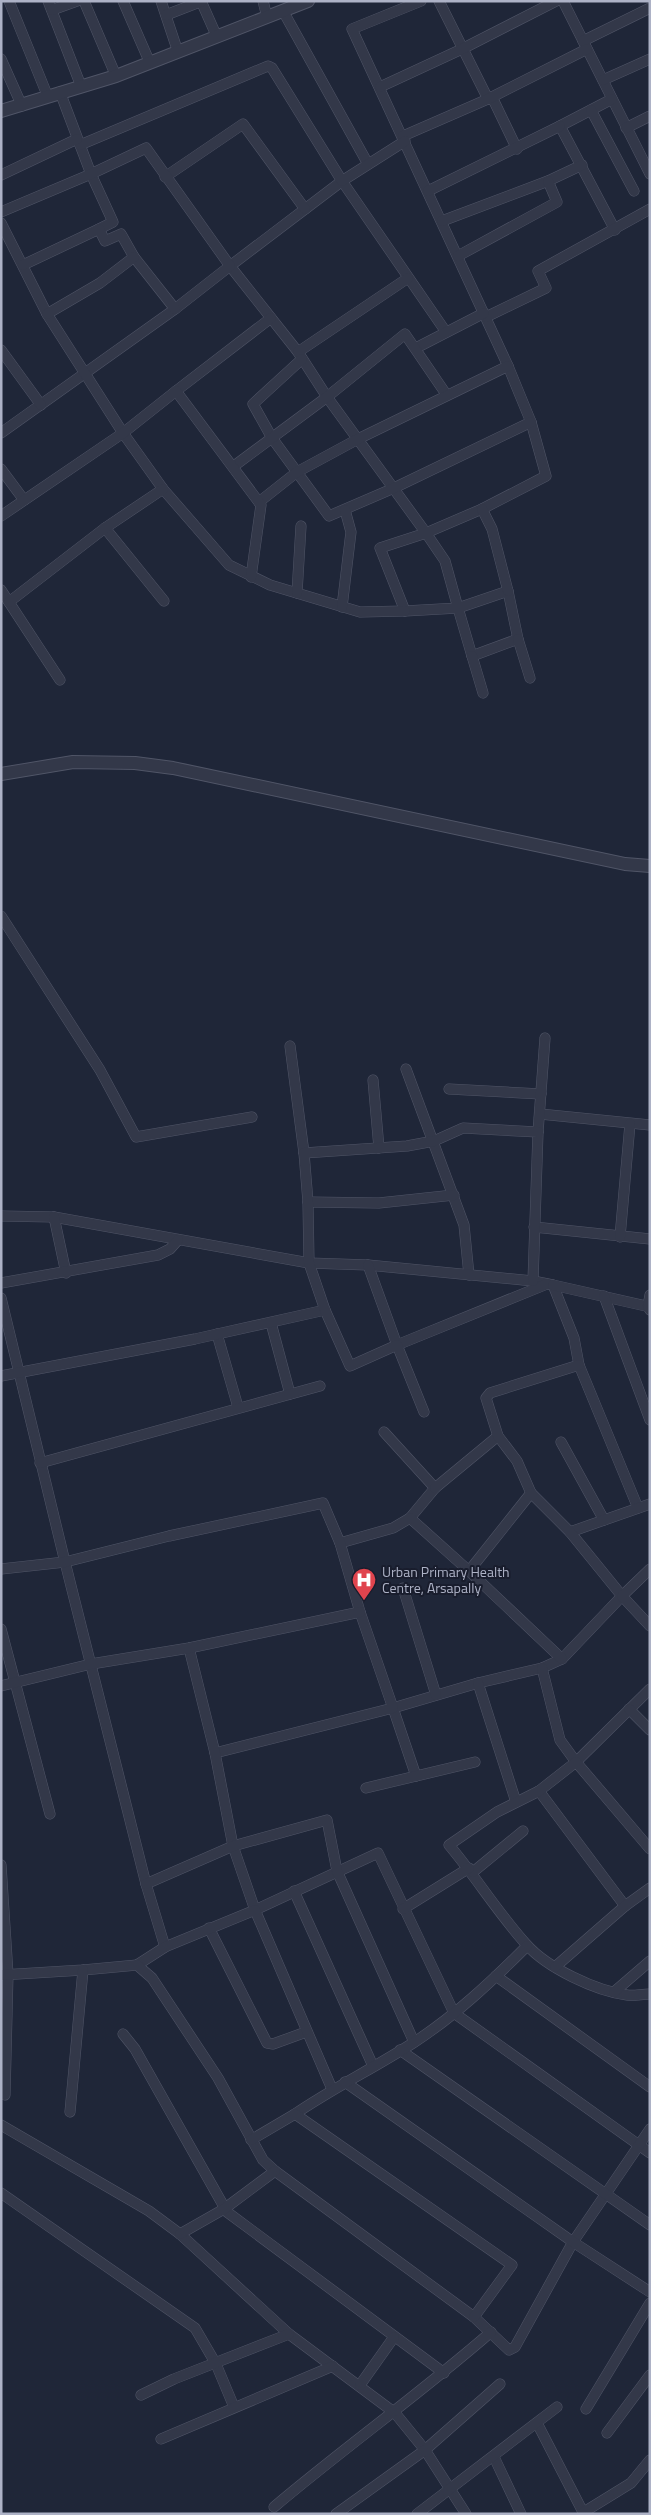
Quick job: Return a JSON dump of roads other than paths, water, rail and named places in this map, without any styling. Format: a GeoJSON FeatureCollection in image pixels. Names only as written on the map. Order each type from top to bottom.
{"type":"FeatureCollection","features":[{"type":"Feature","properties":{"kind":"street"},"geometry":{"type":"LineString","coordinates":[[9,1],[48,97]]}},
{"type":"Feature","properties":{"kind":"street"},"geometry":{"type":"LineString","coordinates":[[77,1],[50,5],[81,86]]}},
{"type":"Feature","properties":{"kind":"street"},"geometry":{"type":"LineString","coordinates":[[84,1],[116,76]]}},
{"type":"Feature","properties":{"kind":"street"},"geometry":{"type":"LineString","coordinates":[[122,1],[150,63]]}},
{"type":"Feature","properties":{"kind":"street"},"geometry":{"type":"LineString","coordinates":[[162,1],[178,52]]}},
{"type":"Feature","properties":{"kind":"street"},"geometry":{"type":"LineString","coordinates":[[166,15],[201,1],[218,37]]}},
{"type":"Feature","properties":{"kind":"street"},"geometry":{"type":"LineString","coordinates":[[263,1],[267,17]]}},
{"type":"Feature","properties":{"kind":"street"},"geometry":{"type":"LineString","coordinates":[[1,111],[116,76],[308,1]]}},
{"type":"Feature","properties":{"kind":"street"},"geometry":{"type":"LineString","coordinates":[[406,611],[380,548],[426,533],[482,509],[546,476],[530,422],[508,366],[352,28],[421,1]]}},
{"type":"Feature","properties":{"kind":"street"},"geometry":{"type":"LineString","coordinates":[[439,1],[462,49],[517,149]]}},
{"type":"Feature","properties":{"kind":"street"},"geometry":{"type":"LineString","coordinates":[[380,87],[462,49],[556,1]]}},
{"type":"Feature","properties":{"kind":"street"},"geometry":{"type":"LineString","coordinates":[[563,1],[650,174]]}},
{"type":"Feature","properties":{"kind":"street"},"geometry":{"type":"LineString","coordinates":[[1,433],[175,309],[342,181],[404,138],[490,98],[650,8]]}},
{"type":"Feature","properties":{"kind":"street"},"geometry":{"type":"LineString","coordinates":[[283,11],[368,164]]}},
{"type":"Feature","properties":{"kind":"street"},"geometry":{"type":"LineString","coordinates":[[1,59],[22,106]]}},
{"type":"Feature","properties":{"kind":"street"},"geometry":{"type":"LineString","coordinates":[[603,80],[650,59]]}},
{"type":"Feature","properties":{"kind":"street"},"geometry":{"type":"LineString","coordinates":[[1,175],[270,66],[342,181],[446,332]]}},
{"type":"Feature","properties":{"kind":"street"},"geometry":{"type":"LineString","coordinates":[[23,265],[113,222],[90,174],[60,92]]}},
{"type":"Feature","properties":{"kind":"street"},"geometry":{"type":"LineString","coordinates":[[428,191],[517,149],[612,99]]}},
{"type":"Feature","properties":{"kind":"street"},"geometry":{"type":"LineString","coordinates":[[591,110],[634,191]]}},
{"type":"Feature","properties":{"kind":"street"},"geometry":{"type":"LineString","coordinates":[[626,128],[650,116]]}},
{"type":"Feature","properties":{"kind":"street"},"geometry":{"type":"LineString","coordinates":[[165,177],[243,124],[305,209]]}},
{"type":"Feature","properties":{"kind":"street"},"geometry":{"type":"LineString","coordinates":[[560,126],[615,230]]}},
{"type":"Feature","properties":{"kind":"street"},"geometry":{"type":"LineString","coordinates":[[1,212],[146,148],[230,266],[300,356],[327,397],[445,561],[483,693]]}},
{"type":"Feature","properties":{"kind":"street"},"geometry":{"type":"LineString","coordinates":[[442,221],[548,181],[582,165]]}},
{"type":"Feature","properties":{"kind":"street"},"geometry":{"type":"LineString","coordinates":[[458,256],[557,202],[548,181]]}},
{"type":"Feature","properties":{"kind":"street"},"geometry":{"type":"LineString","coordinates":[[416,348],[446,332],[546,288],[538,271],[650,209]]}},
{"type":"Feature","properties":{"kind":"street"},"geometry":{"type":"LineString","coordinates":[[1,223],[47,314],[123,433],[164,489],[229,565],[251,577],[360,612],[458,608],[508,591]]}},
{"type":"Feature","properties":{"kind":"street"},"geometry":{"type":"LineString","coordinates":[[99,229],[105,241],[121,234],[134,257],[175,309]]}},
{"type":"Feature","properties":{"kind":"street"},"geometry":{"type":"LineString","coordinates":[[47,314],[100,283],[134,257]]}},
{"type":"Feature","properties":{"kind":"street"},"geometry":{"type":"LineString","coordinates":[[253,404],[300,356],[408,278]]}},
{"type":"Feature","properties":{"kind":"street"},"geometry":{"type":"LineString","coordinates":[[1,516],[123,433],[271,318]]}},
{"type":"Feature","properties":{"kind":"street"},"geometry":{"type":"LineString","coordinates":[[234,466],[327,397],[405,334],[446,394]]}},
{"type":"Feature","properties":{"kind":"street"},"geometry":{"type":"LineString","coordinates":[[1,350],[40,405]]}},
{"type":"Feature","properties":{"kind":"street"},"geometry":{"type":"LineString","coordinates":[[259,502],[297,472],[446,394],[508,366]]}},
{"type":"Feature","properties":{"kind":"street"},"geometry":{"type":"LineString","coordinates":[[176,391],[234,466],[259,502],[261,509],[251,577]]}},
{"type":"Feature","properties":{"kind":"street"},"geometry":{"type":"LineString","coordinates":[[245,396],[253,404],[272,438],[329,516],[394,488],[530,422]]}},
{"type":"Feature","properties":{"kind":"street"},"geometry":{"type":"LineString","coordinates":[[1,469],[24,500]]}},
{"type":"Feature","properties":{"kind":"street"},"geometry":{"type":"LineString","coordinates":[[9,602],[105,528],[164,489]]}},
{"type":"Feature","properties":{"kind":"street"},"geometry":{"type":"LineString","coordinates":[[482,509],[492,529],[518,639],[530,678]]}},
{"type":"Feature","properties":{"kind":"street"},"geometry":{"type":"LineString","coordinates":[[342,607],[351,532],[345,510]]}},
{"type":"Feature","properties":{"kind":"street"},"geometry":{"type":"LineString","coordinates":[[297,593],[301,526]]}},
{"type":"Feature","properties":{"kind":"street"},"geometry":{"type":"LineString","coordinates":[[105,528],[164,601]]}},
{"type":"Feature","properties":{"kind":"street"},"geometry":{"type":"LineString","coordinates":[[1,590],[60,680]]}},
{"type":"Feature","properties":{"kind":"street"},"geometry":{"type":"LineString","coordinates":[[472,656],[518,639]]}},
{"type":"Feature","properties":{"kind":"street"},"geometry":{"type":"LineString","coordinates":[[1,774],[73,762],[135,763],[173,768],[625,864],[650,866]]}},
{"type":"Feature","properties":{"kind":"street"},"geometry":{"type":"LineString","coordinates":[[1,916],[100,1070],[136,1137],[252,1117]]}},
{"type":"Feature","properties":{"kind":"street"},"geometry":{"type":"LineString","coordinates":[[533,1281],[538,1132],[545,1038]]}},
{"type":"Feature","properties":{"kind":"street"},"geometry":{"type":"LineString","coordinates":[[290,1046],[304,1153],[308,1202],[309,1263],[325,1310],[350,1366],[397,1344],[551,1284]]}},
{"type":"Feature","properties":{"kind":"street"},"geometry":{"type":"LineString","coordinates":[[406,1069],[464,1225],[469,1275]]}},
{"type":"Feature","properties":{"kind":"street"},"geometry":{"type":"LineString","coordinates":[[373,1080],[379,1148]]}},
{"type":"Feature","properties":{"kind":"street"},"geometry":{"type":"LineString","coordinates":[[449,1089],[541,1094]]}},
{"type":"Feature","properties":{"kind":"street"},"geometry":{"type":"LineString","coordinates":[[540,1114],[650,1125]]}},
{"type":"Feature","properties":{"kind":"street"},"geometry":{"type":"LineString","coordinates":[[620,1237],[630,1124]]}},
{"type":"Feature","properties":{"kind":"street"},"geometry":{"type":"LineString","coordinates":[[304,1153],[379,1148],[434,1141],[463,1128],[538,1132]]}},
{"type":"Feature","properties":{"kind":"street"},"geometry":{"type":"LineString","coordinates":[[308,1202],[379,1203],[424,1200],[454,1195]]}},
{"type":"Feature","properties":{"kind":"street"},"geometry":{"type":"LineString","coordinates":[[1,1216],[54,1217],[309,1263],[368,1265],[533,1281],[649,1304]]}},
{"type":"Feature","properties":{"kind":"street"},"geometry":{"type":"LineString","coordinates":[[54,1217],[66,1273]]}},
{"type":"Feature","properties":{"kind":"street"},"geometry":{"type":"LineString","coordinates":[[534,1227],[650,1239]]}},
{"type":"Feature","properties":{"kind":"street"},"geometry":{"type":"LineString","coordinates":[[1,1283],[66,1273],[164,1254],[178,1240]]}},
{"type":"Feature","properties":{"kind":"street"},"geometry":{"type":"LineString","coordinates":[[368,1265],[424,1412]]}},
{"type":"Feature","properties":{"kind":"street"},"geometry":{"type":"LineString","coordinates":[[551,1284],[574,1338],[579,1365],[638,1508]]}},
{"type":"Feature","properties":{"kind":"street"},"geometry":{"type":"LineString","coordinates":[[604,1296],[650,1420]]}},
{"type":"Feature","properties":{"kind":"street"},"geometry":{"type":"LineString","coordinates":[[1,1298],[21,1371],[40,1463],[146,1884],[165,1947]]}},
{"type":"Feature","properties":{"kind":"street"},"geometry":{"type":"LineString","coordinates":[[1,1376],[271,1323],[325,1310]]}},
{"type":"Feature","properties":{"kind":"street"},"geometry":{"type":"LineString","coordinates":[[271,1323],[290,1394]]}},
{"type":"Feature","properties":{"kind":"street"},"geometry":{"type":"LineString","coordinates":[[217,1334],[238,1407]]}},
{"type":"Feature","properties":{"kind":"street"},"geometry":{"type":"LineString","coordinates":[[579,1365],[490,1394],[486,1398],[486,1403],[498,1436],[517,1461],[531,1493],[570,1532],[622,1596],[650,1626]]}},
{"type":"Feature","properties":{"kind":"street"},"geometry":{"type":"LineString","coordinates":[[40,1463],[320,1386]]}},
{"type":"Feature","properties":{"kind":"street"},"geometry":{"type":"LineString","coordinates":[[384,1432],[435,1488]]}},
{"type":"Feature","properties":{"kind":"street"},"geometry":{"type":"LineString","coordinates":[[340,1543],[392,1528],[410,1518],[435,1488],[498,1436]]}},
{"type":"Feature","properties":{"kind":"street"},"geometry":{"type":"LineString","coordinates":[[562,1442],[604,1520]]}},
{"type":"Feature","properties":{"kind":"street"},"geometry":{"type":"LineString","coordinates":[[469,1571],[531,1493]]}},
{"type":"Feature","properties":{"kind":"street"},"geometry":{"type":"LineString","coordinates":[[1,1569],[65,1562],[169,1536],[323,1503],[340,1543],[360,1612],[416,1776]]}},
{"type":"Feature","properties":{"kind":"street"},"geometry":{"type":"LineString","coordinates":[[570,1532],[650,1504]]}},
{"type":"Feature","properties":{"kind":"street"},"geometry":{"type":"LineString","coordinates":[[410,1518],[562,1659]]}},
{"type":"Feature","properties":{"kind":"street"},"geometry":{"type":"LineString","coordinates":[[215,1753],[393,1708],[478,1683],[542,1668],[562,1659],[650,1569]]}},
{"type":"Feature","properties":{"kind":"street"},"geometry":{"type":"LineString","coordinates":[[403,1588],[436,1695]]}},
{"type":"Feature","properties":{"kind":"street"},"geometry":{"type":"LineString","coordinates":[[1,1686],[13,1681],[91,1664],[189,1648],[360,1612]]}},
{"type":"Feature","properties":{"kind":"street"},"geometry":{"type":"LineString","coordinates":[[1,1629],[13,1681],[50,1814]]}},
{"type":"Feature","properties":{"kind":"street"},"geometry":{"type":"LineString","coordinates":[[189,1648],[215,1753],[234,1846],[255,1910],[306,2032],[332,2088]]}},
{"type":"Feature","properties":{"kind":"street"},"geometry":{"type":"LineString","coordinates":[[542,1668],[560,1740],[576,1762],[650,1849]]}},
{"type":"Feature","properties":{"kind":"street"},"geometry":{"type":"LineString","coordinates":[[478,1683],[516,1802]]}},
{"type":"Feature","properties":{"kind":"street"},"geometry":{"type":"LineString","coordinates":[[650,1688],[576,1762],[539,1791],[497,1812],[450,1845],[471,1870],[527,1946],[555,1967],[590,1984],[614,1992],[628,1995],[650,1994]]}},
{"type":"Feature","properties":{"kind":"street"},"geometry":{"type":"LineString","coordinates":[[629,1709],[650,1730]]}},
{"type":"Feature","properties":{"kind":"street"},"geometry":{"type":"LineString","coordinates":[[366,1788],[475,1762]]}},
{"type":"Feature","properties":{"kind":"street"},"geometry":{"type":"LineString","coordinates":[[539,1791],[625,1906]]}},
{"type":"Feature","properties":{"kind":"street"},"geometry":{"type":"LineString","coordinates":[[146,1884],[234,1846],[326,1820],[336,1872],[414,2042]]}},
{"type":"Feature","properties":{"kind":"street"},"geometry":{"type":"LineString","coordinates":[[403,1909],[471,1870],[523,1831]]}},
{"type":"Feature","properties":{"kind":"street"},"geometry":{"type":"LineString","coordinates":[[5,1974],[137,1965],[165,1947],[255,1910],[378,1853],[454,2013],[650,2153]]}},
{"type":"Feature","properties":{"kind":"street"},"geometry":{"type":"LineString","coordinates":[[1,1865],[5,1974],[5,2095]]}},
{"type":"Feature","properties":{"kind":"street"},"geometry":{"type":"LineString","coordinates":[[555,1967],[625,1906],[650,1888]]}},
{"type":"Feature","properties":{"kind":"street"},"geometry":{"type":"LineString","coordinates":[[294,1891],[373,2066]]}},
{"type":"Feature","properties":{"kind":"street"},"geometry":{"type":"LineString","coordinates":[[209,1928],[267,2043],[273,2044],[306,2032]]}},
{"type":"Feature","properties":{"kind":"street"},"geometry":{"type":"LineString","coordinates":[[251,2140],[295,2114],[332,2088],[414,2042],[454,2013],[527,1946]]}},
{"type":"Feature","properties":{"kind":"street"},"geometry":{"type":"LineString","coordinates":[[614,1992],[650,1961]]}},
{"type":"Feature","properties":{"kind":"street"},"geometry":{"type":"LineString","coordinates":[[137,1965],[152,1978],[218,2078],[263,2160],[275,2172],[474,2317],[507,2349],[514,2349],[573,2242],[650,2129]]}},
{"type":"Feature","properties":{"kind":"street"},"geometry":{"type":"LineString","coordinates":[[70,2112],[83,1970]]}},
{"type":"Feature","properties":{"kind":"street"},"geometry":{"type":"LineString","coordinates":[[496,1976],[650,2087]]}},
{"type":"Feature","properties":{"kind":"street"},"geometry":{"type":"LineString","coordinates":[[123,2034],[135,2049],[224,2209],[444,2373]]}},
{"type":"Feature","properties":{"kind":"street"},"geometry":{"type":"LineString","coordinates":[[400,2050],[650,2225]]}},
{"type":"Feature","properties":{"kind":"street"},"geometry":{"type":"LineString","coordinates":[[345,2082],[573,2242],[650,2292]]}},
{"type":"Feature","properties":{"kind":"street"},"geometry":{"type":"LineString","coordinates":[[295,2114],[512,2265],[474,2317]]}},
{"type":"Feature","properties":{"kind":"street"},"geometry":{"type":"LineString","coordinates":[[1,2125],[148,2211],[180,2234],[288,2334],[360,2385],[395,2413],[425,2450],[466,2514]]}},
{"type":"Feature","properties":{"kind":"street"},"geometry":{"type":"LineString","coordinates":[[180,2234],[224,2209],[275,2172]]}},
{"type":"Feature","properties":{"kind":"street"},"geometry":{"type":"LineString","coordinates":[[1,2192],[189,2323],[198,2332],[216,2364],[234,2407]]}},
{"type":"Feature","properties":{"kind":"street"},"geometry":{"type":"LineString","coordinates":[[586,2409],[650,2304]]}},
{"type":"Feature","properties":{"kind":"street"},"geometry":{"type":"LineString","coordinates":[[274,2507],[347,2446],[395,2413],[491,2332]]}},
{"type":"Feature","properties":{"kind":"street"},"geometry":{"type":"LineString","coordinates":[[141,2395],[174,2379],[288,2334]]}},
{"type":"Feature","properties":{"kind":"street"},"geometry":{"type":"LineString","coordinates":[[360,2385],[394,2337]]}},
{"type":"Feature","properties":{"kind":"street"},"geometry":{"type":"LineString","coordinates":[[161,2439],[333,2366]]}},
{"type":"Feature","properties":{"kind":"street"},"geometry":{"type":"LineString","coordinates":[[607,2433],[650,2375]]}},
{"type":"Feature","properties":{"kind":"street"},"geometry":{"type":"LineString","coordinates":[[336,2514],[425,2450],[500,2384]]}},
{"type":"Feature","properties":{"kind":"street"},"geometry":{"type":"LineString","coordinates":[[417,2514],[557,2408]]}},
{"type":"Feature","properties":{"kind":"street"},"geometry":{"type":"LineString","coordinates":[[537,2423],[584,2513],[631,2483],[650,2460]]}},
{"type":"Feature","properties":{"kind":"street"},"geometry":{"type":"LineString","coordinates":[[494,2457],[521,2514]]}},
{"type":"Feature","properties":{"kind":"place","name":"Urban Primary Health Centre, Arsapally"},"geometry":{"type":"Point","coordinates":[364,1601]}}]}
